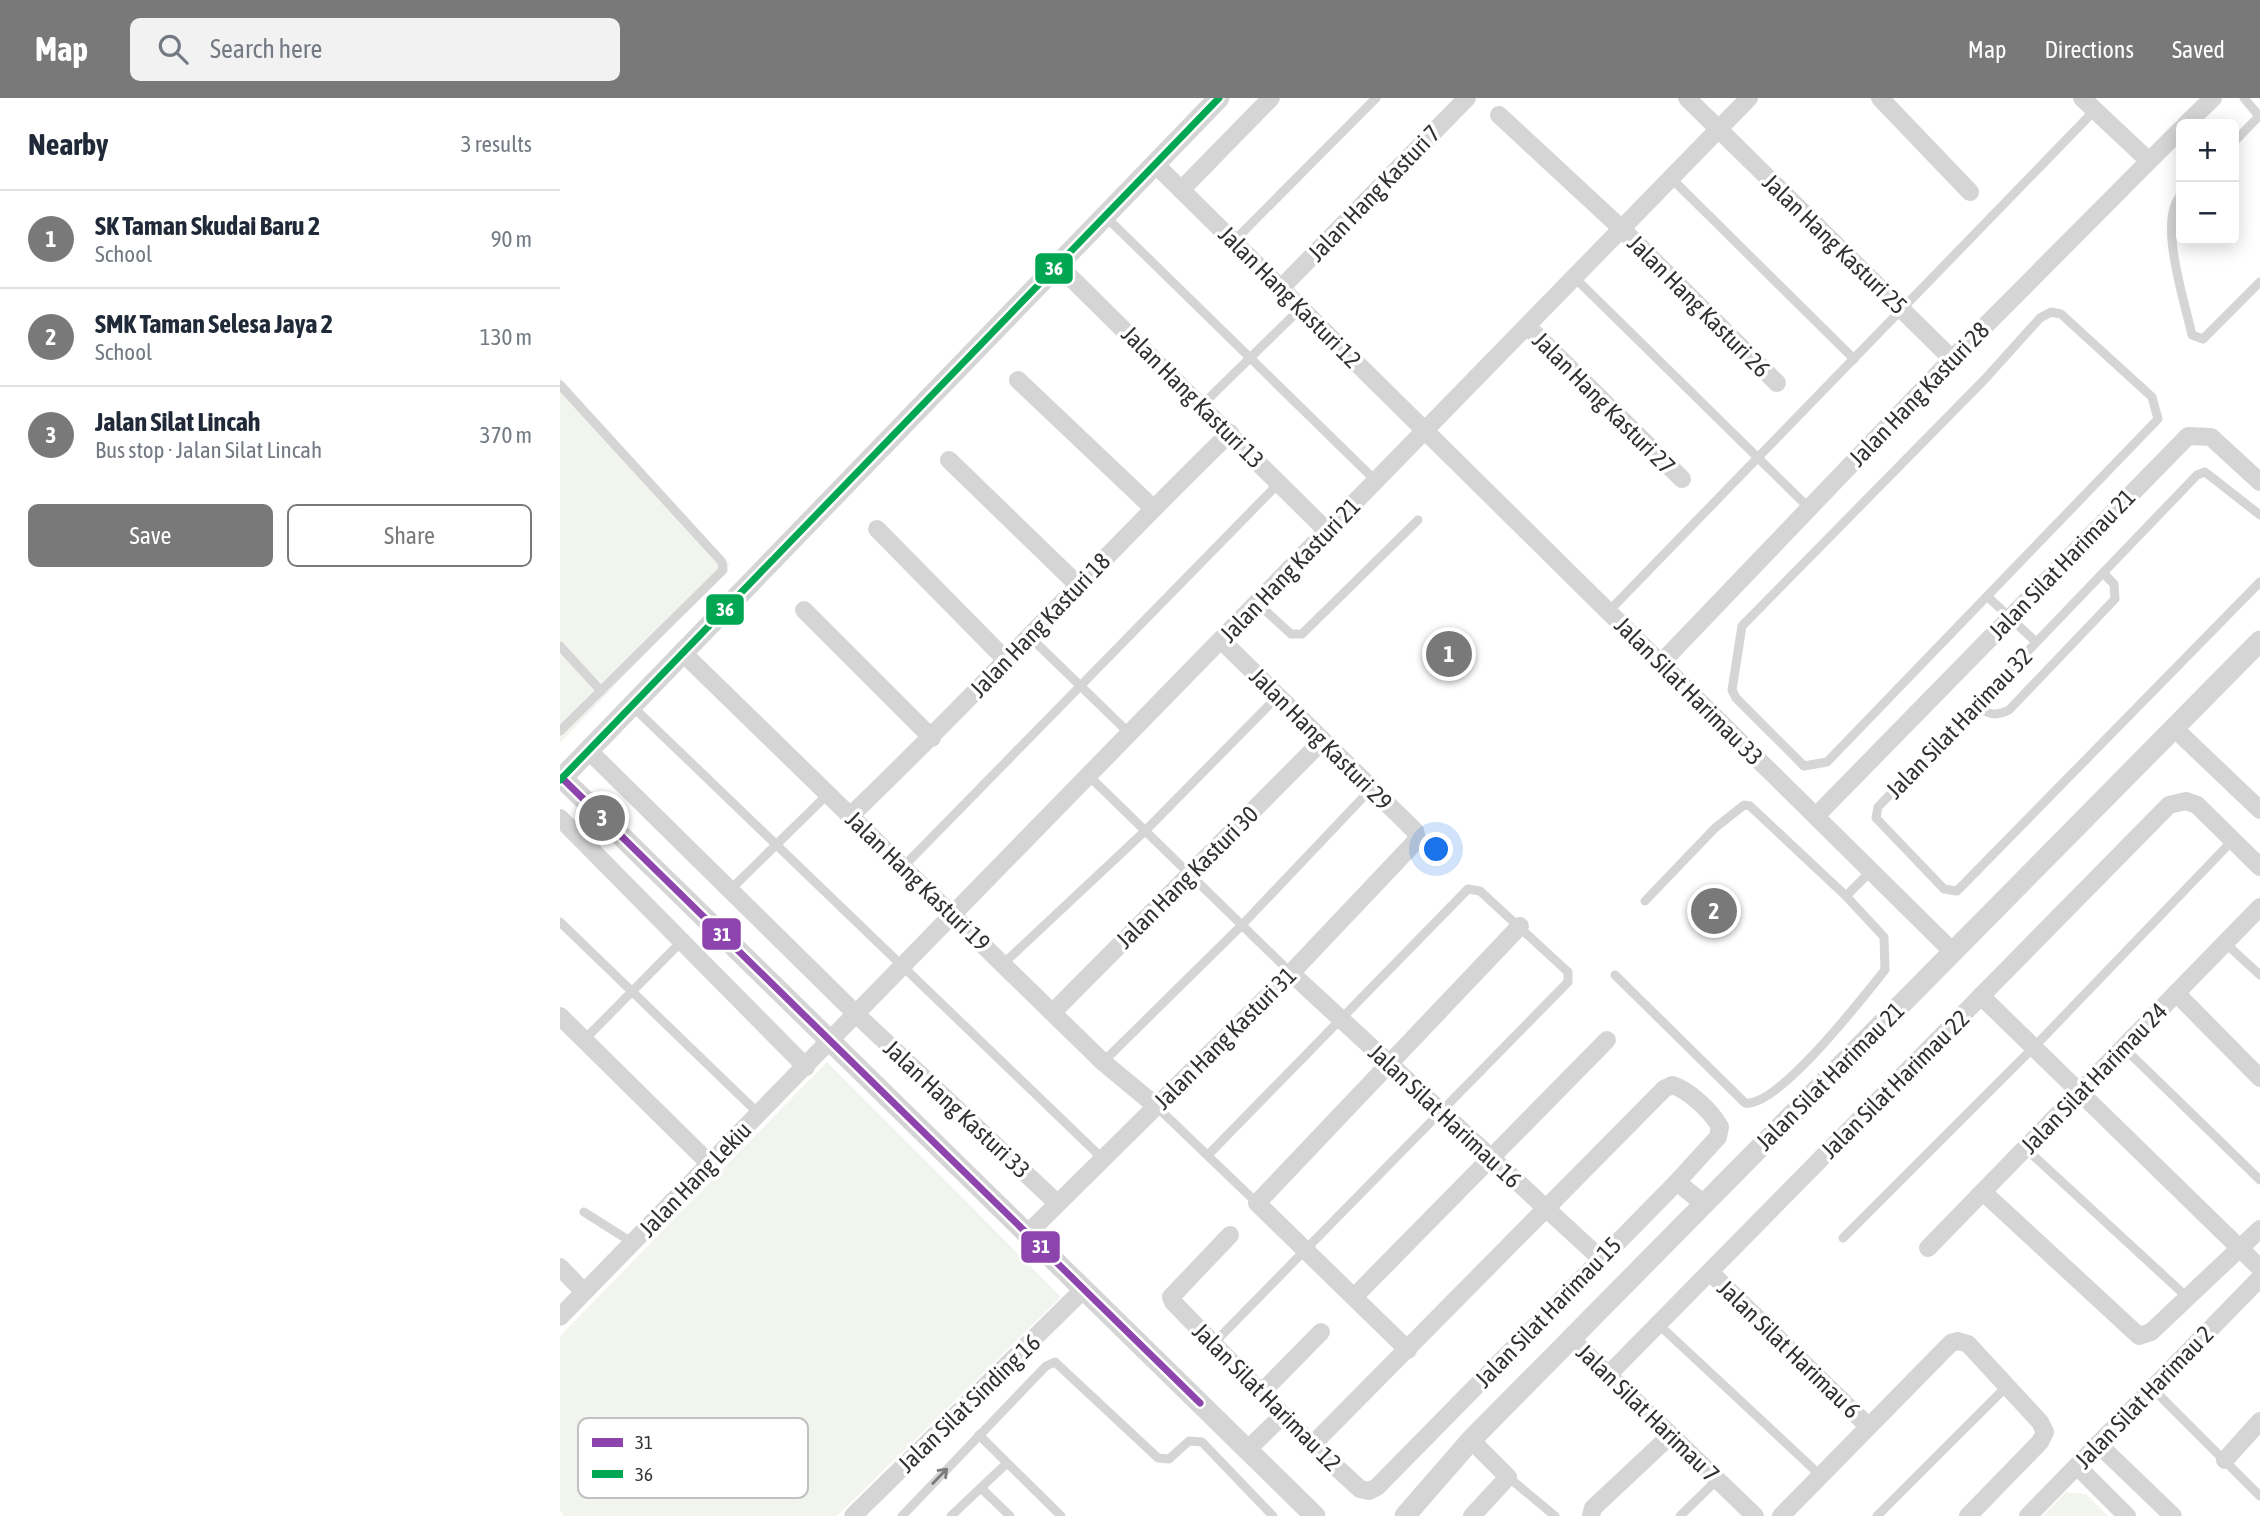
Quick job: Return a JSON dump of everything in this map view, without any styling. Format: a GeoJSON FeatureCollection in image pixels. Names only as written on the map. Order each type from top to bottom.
{"type":"FeatureCollection","features":[{"type":"Feature","properties":{"kind":"street"},"geometry":{"type":"LineString","coordinates":[[1219,98],[561,779],[1029,1232],[1315,1516]]}},
{"type":"Feature","properties":{"kind":"street"},"geometry":{"type":"LineString","coordinates":[[1181,190],[1271,98]]}},
{"type":"Feature","properties":{"kind":"street","name":"Jalan Hang Kasturi 7"},"geometry":{"type":"LineString","coordinates":[[1281,288],[1467,98]]}},
{"type":"Feature","properties":{"kind":"street","name":"Jalan Hang Kasturi 25"},"geometry":{"type":"LineString","coordinates":[[1687,98],[1952,359]]}},
{"type":"Feature","properties":{"kind":"street","name":"Jalan Hang Kasturi 21"},"geometry":{"type":"LineString","coordinates":[[831,1041],[1749,98]]}},
{"type":"Feature","properties":{"kind":"street"},"geometry":{"type":"LineString","coordinates":[[1880,98],[1970,192]]}},
{"type":"Feature","properties":{"kind":"street"},"geometry":{"type":"LineString","coordinates":[[2191,119],[2213,98]]}},
{"type":"Feature","properties":{"kind":"street"},"geometry":{"type":"LineString","coordinates":[[2089,104],[2149,161]]}},
{"type":"Feature","properties":{"kind":"street","name":"Jalan Hang Kasturi 26"},"geometry":{"type":"LineString","coordinates":[[1499,115],[1622,229],[1777,383]]}},
{"type":"Feature","properties":{"kind":"street","name":"Jalan Hang Kasturi 28"},"geometry":{"type":"LineString","coordinates":[[1661,663],[1952,359],[2176,134]]}},
{"type":"Feature","properties":{"kind":"street","name":"Jalan Hang Kasturi 12"},"geometry":{"type":"LineString","coordinates":[[1155,164],[1425,431]]}},
{"type":"Feature","properties":{"kind":"street","name":"Jalan Hang Kasturi 13"},"geometry":{"type":"LineString","coordinates":[[1058,264],[1327,531]]}},
{"type":"Feature","properties":{"kind":"street","name":"Jalan Hang Kasturi 27"},"geometry":{"type":"LineString","coordinates":[[1527,326],[1682,479]]}},
{"type":"Feature","properties":{"kind":"street"},"geometry":{"type":"LineString","coordinates":[[1018,380],[1153,508]]}},
{"type":"Feature","properties":{"kind":"street","name":"Jalan Silat Harimau 33"},"geometry":{"type":"LineString","coordinates":[[1425,431],[1953,952]]}},
{"type":"Feature","properties":{"kind":"street","name":"Jalan Hang Kasturi 18"},"geometry":{"type":"LineString","coordinates":[[850,816],[932,738],[1153,508],[1230,433]]}},
{"type":"Feature","properties":{"kind":"street","name":"Jalan Silat Harimau 21"},"geometry":{"type":"LineString","coordinates":[[1816,816],[2188,436],[2211,437],[2260,482]]}},
{"type":"Feature","properties":{"kind":"street"},"geometry":{"type":"LineString","coordinates":[[949,460],[1078,585]]}},
{"type":"Feature","properties":{"kind":"street"},"geometry":{"type":"LineString","coordinates":[[877,529],[1006,660]]}},
{"type":"Feature","properties":{"kind":"street"},"geometry":{"type":"LineString","coordinates":[[804,610],[932,738]]}},
{"type":"Feature","properties":{"kind":"street","name":"Jalan Hang Kasturi 29"},"geometry":{"type":"LineString","coordinates":[[1222,640],[1321,742],[1415,831],[1417,840]]}},
{"type":"Feature","properties":{"kind":"street","name":"Jalan Silat Harimau 21"},"geometry":{"type":"LineString","coordinates":[[1405,1516],[1471,1440],[2260,641]]}},
{"type":"Feature","properties":{"kind":"street","name":"Jalan Hang Kasturi 19"},"geometry":{"type":"LineString","coordinates":[[683,653],[1103,1062],[1156,1105]]}},
{"type":"Feature","properties":{"kind":"street"},"geometry":{"type":"LineString","coordinates":[[2174,728],[2260,810]]}},
{"type":"Feature","properties":{"kind":"street","name":"Jalan Hang Kasturi 30"},"geometry":{"type":"LineString","coordinates":[[1053,1012],[1321,742]]}},
{"type":"Feature","properties":{"kind":"street","name":"Jalan Hang Kasturi 33"},"geometry":{"type":"LineString","coordinates":[[589,750],[857,1015],[1057,1203]]}},
{"type":"Feature","properties":{"kind":"street","name":"Jalan Silat Harimau 22"},"geometry":{"type":"LineString","coordinates":[[1608,1375],[2169,804],[2186,801],[2197,805],[2232,842]]}},
{"type":"Feature","properties":{"kind":"street"},"geometry":{"type":"LineString","coordinates":[[560,818],[806,1067]]}},
{"type":"Feature","properties":{"kind":"street","name":"Jalan Hang Kasturi 31"},"geometry":{"type":"LineString","coordinates":[[1029,1232],[1291,973],[1417,840]]}},
{"type":"Feature","properties":{"kind":"street"},"geometry":{"type":"LineString","coordinates":[[2232,842],[2260,867]]}},
{"type":"Feature","properties":{"kind":"street","name":"Jalan Silat Harimau 24"},"geometry":{"type":"LineString","coordinates":[[1928,1248],[2260,907]]}},
{"type":"Feature","properties":{"kind":"street"},"geometry":{"type":"LineString","coordinates":[[1408,1350],[1257,1203],[1520,926]]}},
{"type":"Feature","properties":{"kind":"street","name":"Jalan Silat Harimau 16"},"geometry":{"type":"LineString","coordinates":[[1291,973],[1600,1258]]}},
{"type":"Feature","properties":{"kind":"street"},"geometry":{"type":"LineString","coordinates":[[2176,993],[2260,1078]]}},
{"type":"Feature","properties":{"kind":"street"},"geometry":{"type":"LineString","coordinates":[[1981,996],[2260,1268]]}},
{"type":"Feature","properties":{"kind":"street"},"geometry":{"type":"LineString","coordinates":[[560,1016],[710,1164]]}},
{"type":"Feature","properties":{"kind":"street"},"geometry":{"type":"LineString","coordinates":[[1354,1297],[1607,1040]]}},
{"type":"Feature","properties":{"kind":"street","name":"Jalan Hang Lekiu"},"geometry":{"type":"LineString","coordinates":[[560,1317],[831,1041]]}},
{"type":"Feature","properties":{"kind":"street","name":"Jalan Silat Harimau 15"},"geometry":{"type":"LineString","coordinates":[[1369,1491],[1377,1487],[1677,1182],[1718,1137],[1720,1127],[1715,1118],[1680,1088],[1668,1086],[1547,1210]]}},
{"type":"Feature","properties":{"kind":"street"},"geometry":{"type":"LineString","coordinates":[[1677,1182],[1704,1204]]}},
{"type":"Feature","properties":{"kind":"street"},"geometry":{"type":"LineString","coordinates":[[1983,1192],[2139,1336],[2151,1332],[2260,1229]]}},
{"type":"Feature","properties":{"kind":"street"},"geometry":{"type":"LineString","coordinates":[[1312,1445],[1547,1210]]}},
{"type":"Feature","properties":{"kind":"street","name":"Jalan Silat Harimau 12"},"geometry":{"type":"LineString","coordinates":[[1230,1235],[1171,1297],[1312,1445],[1360,1489],[1369,1491]]}},
{"type":"Feature","properties":{"kind":"street"},"geometry":{"type":"LineString","coordinates":[[560,1267],[584,1292]]}},
{"type":"Feature","properties":{"kind":"street","name":"Jalan Silat Harimau 6"},"geometry":{"type":"LineString","coordinates":[[1710,1272],[1868,1426]]}},
{"type":"Feature","properties":{"kind":"street","name":"Jalan Silat Harimau 2"},"geometry":{"type":"LineString","coordinates":[[2028,1516],[2260,1278]]}},
{"type":"Feature","properties":{"kind":"street","name":"Jalan Silat Sinding 16"},"geometry":{"type":"LineString","coordinates":[[853,1516],[1084,1289]]}},
{"type":"Feature","properties":{"kind":"street"},"geometry":{"type":"LineString","coordinates":[[1261,1393],[1321,1332]]}},
{"type":"Feature","properties":{"kind":"street","name":"Jalan Silat Harimau 7"},"geometry":{"type":"LineString","coordinates":[[1571,1339],[1755,1516]]}},
{"type":"Feature","properties":{"kind":"street"},"geometry":{"type":"LineString","coordinates":[[1781,1516],[1951,1343],[1958,1340],[1968,1344],[2040,1422],[2045,1433],[2040,1443],[1968,1516]]}},
{"type":"Feature","properties":{"kind":"street"},"geometry":{"type":"LineString","coordinates":[[1248,1450],[1283,1415]]}},
{"type":"Feature","properties":{"kind":"street"},"geometry":{"type":"LineString","coordinates":[[2225,1460],[2260,1421]]}},
{"type":"Feature","properties":{"kind":"street"},"geometry":{"type":"LineString","coordinates":[[1591,1515],[1593,1508],[1671,1435]]}},
{"type":"Feature","properties":{"kind":"street"},"geometry":{"type":"LineString","coordinates":[[1471,1440],[1508,1477],[1472,1516]]}},
{"type":"Feature","properties":{"kind":"street"},"geometry":{"type":"LineString","coordinates":[[2098,1444],[2172,1516]]}},
{"type":"Feature","properties":{"kind":"street"},"geometry":{"type":"LineString","coordinates":[[2077,1466],[2127,1516]]}},
{"type":"Feature","properties":{"kind":"lane"},"geometry":{"type":"LineString","coordinates":[[1233,242],[1376,98]]}},
{"type":"Feature","properties":{"kind":"lane"},"geometry":{"type":"LineString","coordinates":[[2239,137],[2260,117],[2244,98]]}},
{"type":"Feature","properties":{"kind":"lane"},"geometry":{"type":"LineString","coordinates":[[1609,611],[1902,310],[2089,104]]}},
{"type":"Feature","properties":{"kind":"lane"},"geometry":{"type":"LineString","coordinates":[[1671,178],[1854,359]]}},
{"type":"Feature","properties":{"kind":"lane"},"geometry":{"type":"LineString","coordinates":[[2176,201],[2170,219],[2171,237],[2192,335],[2203,340],[2260,282]]}},
{"type":"Feature","properties":{"kind":"lane"},"geometry":{"type":"LineString","coordinates":[[1105,216],[1376,481]]}},
{"type":"Feature","properties":{"kind":"lane"},"geometry":{"type":"LineString","coordinates":[[1574,278],[1809,508]]}},
{"type":"Feature","properties":{"kind":"lane"},"geometry":{"type":"LineString","coordinates":[[1202,405],[1301,309]]}},
{"type":"Feature","properties":{"kind":"lane"},"geometry":{"type":"LineString","coordinates":[[2051,312],[2061,314],[2152,397],[2158,419],[1988,597],[1827,762],[1804,766],[1736,698],[1732,690],[1742,626],[1985,379],[2040,318],[2051,312]]}},
{"type":"Feature","properties":{"kind":"lane"},"geometry":{"type":"LineString","coordinates":[[560,385],[722,562],[723,570],[560,731]]}},
{"type":"Feature","properties":{"kind":"lane","name":"Jalan Silat Harimau 32"},"geometry":{"type":"LineString","coordinates":[[2260,515],[2205,472],[2197,475],[1878,807],[1875,814],[1878,822],[1944,889],[1952,892],[1960,889],[2260,582]]}},
{"type":"Feature","properties":{"kind":"lane"},"geometry":{"type":"LineString","coordinates":[[903,867],[1279,482]]}},
{"type":"Feature","properties":{"kind":"lane"},"geometry":{"type":"LineString","coordinates":[[1257,603],[1291,634],[1302,634],[1418,520]]}},
{"type":"Feature","properties":{"kind":"lane"},"geometry":{"type":"LineString","coordinates":[[1976,706],[1986,713],[1999,715],[2009,710],[2115,599],[2113,584],[2103,573]]}},
{"type":"Feature","properties":{"kind":"lane"},"geometry":{"type":"LineString","coordinates":[[1988,597],[2036,642]]}},
{"type":"Feature","properties":{"kind":"lane"},"geometry":{"type":"LineString","coordinates":[[1029,636],[1130,734]]}},
{"type":"Feature","properties":{"kind":"lane"},"geometry":{"type":"LineString","coordinates":[[560,646],[601,691]]}},
{"type":"Feature","properties":{"kind":"lane"},"geometry":{"type":"LineString","coordinates":[[1003,964],[1145,831],[1277,697]]}},
{"type":"Feature","properties":{"kind":"lane"},"geometry":{"type":"LineString","coordinates":[[631,706],[1102,1159]]}},
{"type":"Feature","properties":{"kind":"lane"},"geometry":{"type":"LineString","coordinates":[[1089,776],[1291,973]]}},
{"type":"Feature","properties":{"kind":"lane"},"geometry":{"type":"LineString","coordinates":[[1103,1062],[1241,926],[1371,789]]}},
{"type":"Feature","properties":{"kind":"lane"},"geometry":{"type":"LineString","coordinates":[[730,890],[828,794]]}},
{"type":"Feature","properties":{"kind":"lane"},"geometry":{"type":"LineString","coordinates":[[1615,975],[1745,1103],[1758,1102],[1774,1091],[1823,1045],[1885,970],[1884,937],[1846,896],[1750,806],[1744,804],[1715,828],[1645,901]]}},
{"type":"Feature","properties":{"kind":"lane"},"geometry":{"type":"LineString","coordinates":[[1843,1238],[2034,1047],[2232,842]]}},
{"type":"Feature","properties":{"kind":"lane"},"geometry":{"type":"LineString","coordinates":[[1846,896],[1871,871]]}},
{"type":"Feature","properties":{"kind":"lane"},"geometry":{"type":"LineString","coordinates":[[1208,1155],[1468,889],[1480,891],[1568,972],[1568,982],[1213,1344]]}},
{"type":"Feature","properties":{"kind":"lane"},"geometry":{"type":"LineString","coordinates":[[560,922],[630,993],[759,1114]]}},
{"type":"Feature","properties":{"kind":"lane"},"geometry":{"type":"LineString","coordinates":[[584,1040],[682,941]]}},
{"type":"Feature","properties":{"kind":"lane"},"geometry":{"type":"LineString","coordinates":[[2225,943],[2260,975]]}},
{"type":"Feature","properties":{"kind":"lane"},"geometry":{"type":"LineString","coordinates":[[2123,1047],[2260,1180]]}},
{"type":"Feature","properties":{"kind":"lane"},"geometry":{"type":"LineString","coordinates":[[1156,1105],[1257,1203]]}},
{"type":"Feature","properties":{"kind":"lane"},"geometry":{"type":"LineString","coordinates":[[2025,1148],[2188,1298]]}},
{"type":"Feature","properties":{"kind":"lane"},"geometry":{"type":"LineString","coordinates":[[584,1212],[633,1243]]}},
{"type":"Feature","properties":{"kind":"lane"},"geometry":{"type":"LineString","coordinates":[[1658,1324],[1820,1475]]}},
{"type":"Feature","properties":{"kind":"lane"},"geometry":{"type":"LineString","coordinates":[[902,1516],[1046,1366],[1055,1362],[1158,1458],[1169,1459],[1189,1441],[1202,1442],[1273,1516]]}},
{"type":"Feature","properties":{"kind":"lane"},"geometry":{"type":"LineString","coordinates":[[1877,1516],[2007,1386]]}},
{"type":"Feature","properties":{"kind":"lane"},"geometry":{"type":"LineString","coordinates":[[2152,1388],[2260,1496]]}},
{"type":"Feature","properties":{"kind":"lane"},"geometry":{"type":"LineString","coordinates":[[979,1435],[1061,1516]]}},
{"type":"Feature","properties":{"kind":"lane"},"geometry":{"type":"LineString","coordinates":[[951,1516],[1007,1464]]}},
{"type":"Feature","properties":{"kind":"lane"},"geometry":{"type":"LineString","coordinates":[[1508,1477],[1555,1516]]}},
{"type":"Feature","properties":{"kind":"lane"},"geometry":{"type":"LineString","coordinates":[[1680,1516],[1717,1480]]}},
{"type":"Feature","properties":{"kind":"lane"},"geometry":{"type":"LineString","coordinates":[[981,1488],[1010,1516]]}},
{"type":"Feature","properties":{"kind":"shaded area"},"geometry":{"type":"Polygon","coordinates":[[[560,377],[730,565],[560,743],[560,377]]]}},
{"type":"Feature","properties":{"kind":"shaded area"},"geometry":{"type":"Polygon","coordinates":[[[827,1062],[1061,1297],[837,1516],[564,1516],[560,1510],[560,1336],[827,1062]]]}},
{"type":"Feature","properties":{"kind":"shaded area"},"geometry":{"type":"Polygon","coordinates":[[[2066,1492],[2086,1494],[2108,1516],[2043,1516],[2066,1492]]]}},
{"type":"Feature","properties":{"kind":"transit line","name":"36"},"geometry":{"type":"LineString","coordinates":[[560,780],[1219,98]]}},
{"type":"Feature","properties":{"kind":"transit line","name":"31"},"geometry":{"type":"LineString","coordinates":[[562,778],[1200,1403]]}},
{"type":"Feature","properties":{"kind":"place","name":"SK Taman Skudai Baru 2"},"geometry":{"type":"Point","coordinates":[1449,654]}},
{"type":"Feature","properties":{"kind":"place","name":"Jalan Silat Lincah"},"geometry":{"type":"Point","coordinates":[602,818]}},
{"type":"Feature","properties":{"kind":"place","name":"SMK Taman Selesa Jaya 2"},"geometry":{"type":"Point","coordinates":[1714,911]}}]}
